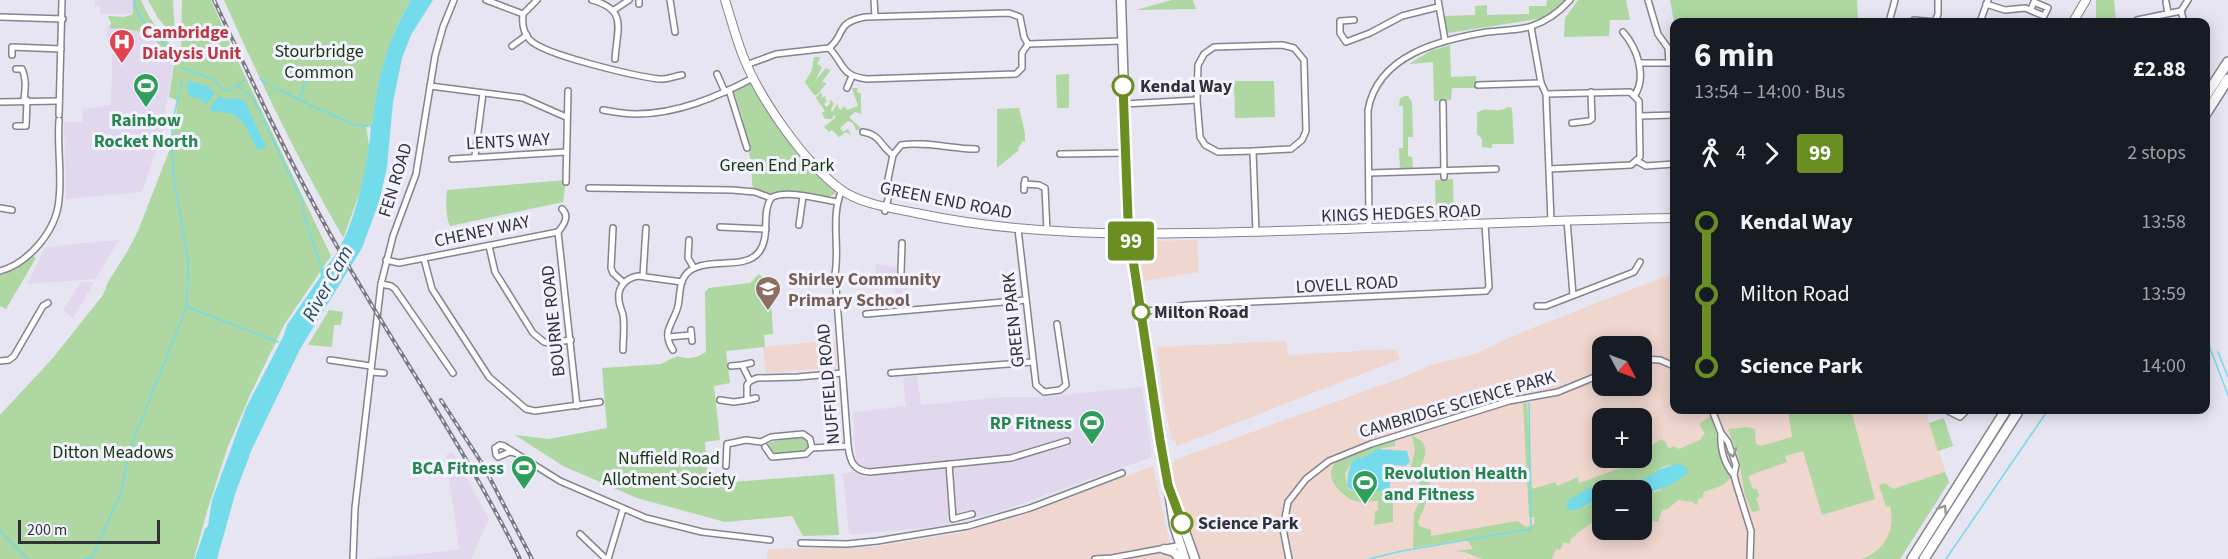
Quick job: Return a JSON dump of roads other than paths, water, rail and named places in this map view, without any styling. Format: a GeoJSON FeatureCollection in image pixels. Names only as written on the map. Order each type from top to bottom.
{"type":"FeatureCollection","features":[{"type":"Feature","properties":{"kind":"highway"},"geometry":{"type":"LineString","coordinates":[[2210,105],[2225,75],[2228,62]]}},
{"type":"Feature","properties":{"kind":"highway"},"geometry":{"type":"LineString","coordinates":[[2210,92],[2225,75]]}},
{"type":"Feature","properties":{"kind":"highway"},"geometry":{"type":"LineString","coordinates":[[1912,559],[2003,414]]}},
{"type":"Feature","properties":{"kind":"highway"},"geometry":{"type":"LineString","coordinates":[[1924,559],[2016,414]]}},
{"type":"Feature","properties":{"kind":"main road"},"geometry":{"type":"LineString","coordinates":[[1121,0],[1130,234],[1177,536],[1172,547],[1174,552],[1183,559]]}},
{"type":"Feature","properties":{"kind":"main road"},"geometry":{"type":"LineString","coordinates":[[1168,485],[1195,559]]}},
{"type":"Feature","properties":{"kind":"main road"},"geometry":{"type":"LineString","coordinates":[[1172,547],[1182,538],[1177,510]]}},
{"type":"Feature","properties":{"kind":"main road"},"geometry":{"type":"LineString","coordinates":[[1172,547],[1183,559]]}},
{"type":"Feature","properties":{"kind":"street"},"geometry":{"type":"LineString","coordinates":[[0,271],[15,265],[34,251],[52,224],[59,203],[62,0]]}},
{"type":"Feature","properties":{"kind":"street","name":"FEN ROAD"},"geometry":{"type":"LineString","coordinates":[[353,559],[355,508],[381,284],[386,260],[416,174],[430,86],[443,27],[454,0]]}},
{"type":"Feature","properties":{"kind":"street"},"geometry":{"type":"LineString","coordinates":[[486,0],[523,14]]}},
{"type":"Feature","properties":{"kind":"street"},"geometry":{"type":"LineString","coordinates":[[537,0],[523,14],[523,24],[532,42],[572,59],[614,64],[662,79],[682,75]]}},
{"type":"Feature","properties":{"kind":"street"},"geometry":{"type":"LineString","coordinates":[[592,0],[606,4],[614,10],[618,18],[614,64]]}},
{"type":"Feature","properties":{"kind":"street"},"geometry":{"type":"LineString","coordinates":[[614,10],[629,0]]}},
{"type":"Feature","properties":{"kind":"street"},"geometry":{"type":"LineString","coordinates":[[670,0],[675,32]]}},
{"type":"Feature","properties":{"kind":"street","name":"GREEN END ROAD"},"geometry":{"type":"LineString","coordinates":[[725,0],[753,78],[791,138],[842,190],[886,209],[964,222],[1018,229],[1130,234]]}},
{"type":"Feature","properties":{"kind":"street"},"geometry":{"type":"LineString","coordinates":[[874,0],[875,16]]}},
{"type":"Feature","properties":{"kind":"street"},"geometry":{"type":"LineString","coordinates":[[1370,230],[1368,110],[1371,93],[1379,81],[1394,66],[1418,51],[1445,40],[1531,27],[1549,19],[1569,0]]}},
{"type":"Feature","properties":{"kind":"street"},"geometry":{"type":"LineString","coordinates":[[1648,0],[1658,33],[1667,43],[1669,70]]}},
{"type":"Feature","properties":{"kind":"street"},"geometry":{"type":"LineString","coordinates":[[1890,18],[1895,0]]}},
{"type":"Feature","properties":{"kind":"street"},"geometry":{"type":"LineString","coordinates":[[1936,18],[1938,0]]}},
{"type":"Feature","properties":{"kind":"street"},"geometry":{"type":"LineString","coordinates":[[2075,18],[2086,0]]}},
{"type":"Feature","properties":{"kind":"street"},"geometry":{"type":"LineString","coordinates":[[2183,18],[2181,11],[2188,0]]}},
{"type":"Feature","properties":{"kind":"street"},"geometry":{"type":"LineString","coordinates":[[1981,18],[1987,2],[2005,10],[2031,9]]}},
{"type":"Feature","properties":{"kind":"street"},"geometry":{"type":"LineString","coordinates":[[2166,2],[2168,13]]}},
{"type":"Feature","properties":{"kind":"street"},"geometry":{"type":"LineString","coordinates":[[1354,21],[1340,21],[1340,33],[1346,42],[1370,33],[1402,16],[1438,3],[1445,40]]}},
{"type":"Feature","properties":{"kind":"street"},"geometry":{"type":"LineString","coordinates":[[2149,18],[2181,11]]}},
{"type":"Feature","properties":{"kind":"street"},"geometry":{"type":"LineString","coordinates":[[747,65],[776,54],[829,48],[847,23],[875,16],[1016,14],[1022,20],[1023,37],[1028,44]]}},
{"type":"Feature","properties":{"kind":"street"},"geometry":{"type":"LineString","coordinates":[[0,17],[63,20]]}},
{"type":"Feature","properties":{"kind":"street"},"geometry":{"type":"LineString","coordinates":[[1531,27],[1541,82],[1546,94],[1551,221]]}},
{"type":"Feature","properties":{"kind":"street"},"geometry":{"type":"LineString","coordinates":[[1623,32],[1635,47],[1639,63],[1639,89],[1635,95]]}},
{"type":"Feature","properties":{"kind":"street"},"geometry":{"type":"LineString","coordinates":[[512,46],[527,35]]}},
{"type":"Feature","properties":{"kind":"street"},"geometry":{"type":"LineString","coordinates":[[1028,44],[1122,41]]}},
{"type":"Feature","properties":{"kind":"street"},"geometry":{"type":"LineString","coordinates":[[829,48],[840,66],[852,76],[867,79],[1016,74],[1022,68],[1022,53],[1028,44]]}},
{"type":"Feature","properties":{"kind":"street"},"geometry":{"type":"LineString","coordinates":[[1282,45],[1298,51],[1302,56],[1305,135],[1299,144],[1291,149],[1218,152],[1205,145],[1200,136],[1197,100],[1198,65],[1201,57],[1214,47],[1282,45]]}},
{"type":"Feature","properties":{"kind":"street"},"geometry":{"type":"LineString","coordinates":[[12,55],[12,47],[62,49]]}},
{"type":"Feature","properties":{"kind":"street"},"geometry":{"type":"LineString","coordinates":[[1639,63],[1668,63]]}},
{"type":"Feature","properties":{"kind":"street"},"geometry":{"type":"LineString","coordinates":[[16,69],[22,69],[26,82],[26,126],[16,126]]}},
{"type":"Feature","properties":{"kind":"street"},"geometry":{"type":"LineString","coordinates":[[717,74],[727,91],[747,148]]}},
{"type":"Feature","properties":{"kind":"street"},"geometry":{"type":"LineString","coordinates":[[847,88],[852,76]]}},
{"type":"Feature","properties":{"kind":"street"},"geometry":{"type":"LineString","coordinates":[[603,110],[636,114],[662,112],[727,91],[753,78]]}},
{"type":"Feature","properties":{"kind":"street"},"geometry":{"type":"LineString","coordinates":[[1478,84],[1541,82]]}},
{"type":"Feature","properties":{"kind":"street"},"geometry":{"type":"LineString","coordinates":[[430,86],[523,98],[566,117]]}},
{"type":"Feature","properties":{"kind":"street"},"geometry":{"type":"LineString","coordinates":[[566,182],[568,91]]}},
{"type":"Feature","properties":{"kind":"street"},"geometry":{"type":"LineString","coordinates":[[1572,123],[1592,119],[1591,92]]}},
{"type":"Feature","properties":{"kind":"street"},"geometry":{"type":"LineString","coordinates":[[1546,94],[1630,92],[1639,101],[1640,116],[1641,150],[1637,161],[1631,165],[1549,169]]}},
{"type":"Feature","properties":{"kind":"street"},"geometry":{"type":"LineString","coordinates":[[475,156],[483,93]]}},
{"type":"Feature","properties":{"kind":"street"},"geometry":{"type":"LineString","coordinates":[[1124,104],[1197,100]]}},
{"type":"Feature","properties":{"kind":"street"},"geometry":{"type":"LineString","coordinates":[[0,102],[59,101]]}},
{"type":"Feature","properties":{"kind":"street"},"geometry":{"type":"LineString","coordinates":[[1443,103],[1444,177]]}},
{"type":"Feature","properties":{"kind":"street"},"geometry":{"type":"LineString","coordinates":[[1640,116],[1670,118]]}},
{"type":"Feature","properties":{"kind":"street"},"geometry":{"type":"LineString","coordinates":[[863,132],[872,131],[893,155]]}},
{"type":"Feature","properties":{"kind":"street"},"geometry":{"type":"LineString","coordinates":[[886,209],[890,191],[888,179],[897,147],[904,144],[943,145],[958,150],[976,149]]}},
{"type":"Feature","properties":{"kind":"street"},"geometry":{"type":"LineString","coordinates":[[931,153],[932,145]]}},
{"type":"Feature","properties":{"kind":"street"},"geometry":{"type":"LineString","coordinates":[[1060,154],[1068,151],[1126,153]]}},
{"type":"Feature","properties":{"kind":"street"},"geometry":{"type":"LineString","coordinates":[[1253,151],[1256,232]]}},
{"type":"Feature","properties":{"kind":"street","name":"LENTS WAY"},"geometry":{"type":"LineString","coordinates":[[452,159],[566,152]]}},
{"type":"Feature","properties":{"kind":"street"},"geometry":{"type":"LineString","coordinates":[[1637,161],[1646,166],[1670,164]]}},
{"type":"Feature","properties":{"kind":"street"},"geometry":{"type":"LineString","coordinates":[[1369,173],[1496,169]]}},
{"type":"Feature","properties":{"kind":"street"},"geometry":{"type":"LineString","coordinates":[[1024,185],[1039,185],[1045,189],[1047,231]]}},
{"type":"Feature","properties":{"kind":"street"},"geometry":{"type":"LineString","coordinates":[[589,188],[732,190],[762,194],[771,198]]}},
{"type":"Feature","properties":{"kind":"street","name":"NUFFIELD ROAD"},"geometry":{"type":"LineString","coordinates":[[842,190],[837,202],[838,259],[835,274],[851,462],[862,472],[1011,458],[1066,441]]}},
{"type":"Feature","properties":{"kind":"street"},"geometry":{"type":"LineString","coordinates":[[673,350],[668,331],[677,309],[682,282],[687,273],[694,268],[708,264],[753,258],[763,246],[767,205],[771,198],[781,194],[837,202]]}},
{"type":"Feature","properties":{"kind":"street"},"geometry":{"type":"LineString","coordinates":[[799,225],[803,196]]}},
{"type":"Feature","properties":{"kind":"street"},"geometry":{"type":"LineString","coordinates":[[0,208],[12,210]]}},
{"type":"Feature","properties":{"kind":"street","name":"CHENEY WAY"},"geometry":{"type":"LineString","coordinates":[[386,260],[399,263],[424,259],[558,232],[566,218],[562,209]]}},
{"type":"Feature","properties":{"kind":"street","name":"KINGS HEDGES ROAD"},"geometry":{"type":"LineString","coordinates":[[1130,234],[1370,230],[1567,220],[1670,218]]}},
{"type":"Feature","properties":{"kind":"street"},"geometry":{"type":"LineString","coordinates":[[1567,220],[1573,295]]}},
{"type":"Feature","properties":{"kind":"street","name":"LOVELL ROAD"},"geometry":{"type":"LineString","coordinates":[[1141,312],[1188,305],[1486,291],[1489,287],[1485,224]]}},
{"type":"Feature","properties":{"kind":"street"},"geometry":{"type":"LineString","coordinates":[[720,227],[766,229]]}},
{"type":"Feature","properties":{"kind":"street"},"geometry":{"type":"LineString","coordinates":[[613,228],[611,268],[624,283]]}},
{"type":"Feature","properties":{"kind":"street"},"geometry":{"type":"LineString","coordinates":[[643,276],[646,228]]}},
{"type":"Feature","properties":{"kind":"street","name":"GREEN PARK"},"geometry":{"type":"LineString","coordinates":[[1018,229],[1033,362],[1037,387],[1044,392],[1064,387],[1066,381],[1057,324]]}},
{"type":"Feature","properties":{"kind":"street","name":"BOURNE ROAD"},"geometry":{"type":"LineString","coordinates":[[558,232],[577,406]]}},
{"type":"Feature","properties":{"kind":"street"},"geometry":{"type":"LineString","coordinates":[[689,240],[688,258],[694,268]]}},
{"type":"Feature","properties":{"kind":"street"},"geometry":{"type":"LineString","coordinates":[[901,272],[902,243]]}},
{"type":"Feature","properties":{"kind":"street"},"geometry":{"type":"LineString","coordinates":[[489,246],[495,272],[533,333],[543,342],[571,340]]}},
{"type":"Feature","properties":{"kind":"street"},"geometry":{"type":"LineString","coordinates":[[424,259],[432,289],[493,382],[531,411],[600,402]]}},
{"type":"Feature","properties":{"kind":"street"},"geometry":{"type":"LineString","coordinates":[[1537,306],[1546,306],[1634,272],[1640,262]]}},
{"type":"Feature","properties":{"kind":"street"},"geometry":{"type":"LineString","coordinates":[[622,350],[623,315],[619,293],[624,283],[631,277],[643,276],[682,282]]}},
{"type":"Feature","properties":{"kind":"street"},"geometry":{"type":"LineString","coordinates":[[381,284],[395,289],[453,373]]}},
{"type":"Feature","properties":{"kind":"street"},"geometry":{"type":"LineString","coordinates":[[866,314],[1026,300]]}},
{"type":"Feature","properties":{"kind":"street"},"geometry":{"type":"LineString","coordinates":[[0,361],[9,360],[14,356],[43,306],[48,303]]}},
{"type":"Feature","properties":{"kind":"street"},"geometry":{"type":"LineString","coordinates":[[668,337],[691,335]]}},
{"type":"Feature","properties":{"kind":"street"},"geometry":{"type":"LineString","coordinates":[[330,360],[384,373]]}},
{"type":"Feature","properties":{"kind":"street"},"geometry":{"type":"LineString","coordinates":[[1652,360],[1670,364]]}},
{"type":"Feature","properties":{"kind":"street"},"geometry":{"type":"LineString","coordinates":[[891,373],[1033,362]]}},
{"type":"Feature","properties":{"kind":"street"},"geometry":{"type":"LineString","coordinates":[[731,366],[751,363]]}},
{"type":"Feature","properties":{"kind":"street"},"geometry":{"type":"LineString","coordinates":[[742,365],[750,381]]}},
{"type":"Feature","properties":{"kind":"street"},"geometry":{"type":"LineString","coordinates":[[747,400],[746,387],[750,381],[765,376],[798,377],[842,373]]}},
{"type":"Feature","properties":{"kind":"street","name":"CAMBRIDGE SCIENCE PARK"},"geometry":{"type":"LineString","coordinates":[[1289,559],[1282,529],[1288,502],[1306,478],[1329,461],[1364,447],[1509,401],[1558,392],[1592,378]]}},
{"type":"Feature","properties":{"kind":"street"},"geometry":{"type":"LineString","coordinates":[[720,400],[734,402],[756,398]]}},
{"type":"Feature","properties":{"kind":"street"},"geometry":{"type":"LineString","coordinates":[[1714,414],[1721,433],[1720,444],[1734,475],[1751,531],[1750,559]]}},
{"type":"Feature","properties":{"kind":"street"},"geometry":{"type":"LineString","coordinates":[[726,466],[724,442],[746,440],[760,442],[771,437],[803,434],[808,436],[812,448]]}},
{"type":"Feature","properties":{"kind":"street"},"geometry":{"type":"LineString","coordinates":[[515,453],[510,452],[498,457],[494,452],[497,446],[504,446],[515,453],[547,475],[623,509],[684,528],[770,540]]}},
{"type":"Feature","properties":{"kind":"street"},"geometry":{"type":"LineString","coordinates":[[504,446],[505,455]]}},
{"type":"Feature","properties":{"kind":"street"},"geometry":{"type":"LineString","coordinates":[[765,447],[769,459],[806,454],[812,448],[848,446]]}},
{"type":"Feature","properties":{"kind":"street"},"geometry":{"type":"LineString","coordinates":[[949,464],[953,519],[972,514]]}},
{"type":"Feature","properties":{"kind":"street"},"geometry":{"type":"LineString","coordinates":[[801,543],[867,542],[969,526],[1030,508],[1122,473]]}},
{"type":"Feature","properties":{"kind":"street"},"geometry":{"type":"LineString","coordinates":[[580,534],[607,559],[623,509]]}},
{"type":"Feature","properties":{"kind":"street"},"geometry":{"type":"LineString","coordinates":[[1095,559],[1190,545]]}},
{"type":"Feature","properties":{"kind":"water","name":"River Cam"},"geometry":{"type":"Polygon","coordinates":[[[411,0],[433,0],[411,35],[402,58],[393,102],[387,167],[379,202],[362,248],[300,349],[252,449],[236,491],[217,559],[195,559],[208,526],[212,500],[246,408],[287,325],[321,276],[320,271],[331,261],[349,226],[362,184],[371,127],[368,127],[372,125],[384,60],[411,0]]]}},
{"type":"Feature","properties":{"kind":"water"},"geometry":{"type":"Polygon","coordinates":[[[189,81],[207,86],[215,93],[207,104],[189,96],[187,85],[189,81]]]}},
{"type":"Feature","properties":{"kind":"water"},"geometry":{"type":"Polygon","coordinates":[[[219,96],[245,101],[266,147],[257,150],[247,129],[236,116],[211,111],[210,108],[219,96]]]}},
{"type":"Feature","properties":{"kind":"water"},"geometry":{"type":"Polygon","coordinates":[[[1378,449],[1407,451],[1410,462],[1405,466],[1395,465],[1397,474],[1391,480],[1390,489],[1361,494],[1354,489],[1351,490],[1347,486],[1349,469],[1354,459],[1365,457],[1378,449]]]}},
{"type":"Feature","properties":{"kind":"water"},"geometry":{"type":"Polygon","coordinates":[[[1678,463],[1687,468],[1688,472],[1666,487],[1652,491],[1652,480],[1643,480],[1658,470],[1678,463]]]}},
{"type":"Feature","properties":{"kind":"water"},"geometry":{"type":"Polygon","coordinates":[[[1592,488],[1592,503],[1576,510],[1567,510],[1567,501],[1592,488]]]}},
{"type":"Feature","properties":{"kind":"waterway"},"geometry":{"type":"LineString","coordinates":[[134,0],[142,20],[166,46],[175,63]]}},
{"type":"Feature","properties":{"kind":"waterway"},"geometry":{"type":"LineString","coordinates":[[181,67],[214,80],[224,90],[229,91],[245,80]]}},
{"type":"Feature","properties":{"kind":"waterway"},"geometry":{"type":"LineString","coordinates":[[260,79],[268,84]]}},
{"type":"Feature","properties":{"kind":"waterway"},"geometry":{"type":"LineString","coordinates":[[299,98],[307,80]]}},
{"type":"Feature","properties":{"kind":"waterway"},"geometry":{"type":"LineString","coordinates":[[84,559],[92,558],[122,490],[128,456],[187,306],[188,261],[173,173],[172,124],[182,81]]}},
{"type":"Feature","properties":{"kind":"waterway"},"geometry":{"type":"LineString","coordinates":[[237,86],[253,98],[304,205]]}},
{"type":"Feature","properties":{"kind":"waterway"},"geometry":{"type":"LineString","coordinates":[[272,87],[352,124],[368,126]]}},
{"type":"Feature","properties":{"kind":"waterway","name":"River Cam"},"geometry":{"type":"LineString","coordinates":[[303,211],[322,270]]}},
{"type":"Feature","properties":{"kind":"waterway"},"geometry":{"type":"LineString","coordinates":[[187,307],[278,342]]}},
{"type":"Feature","properties":{"kind":"waterway"},"geometry":{"type":"LineString","coordinates":[[2210,348],[2228,395]]}},
{"type":"Feature","properties":{"kind":"waterway"},"geometry":{"type":"LineString","coordinates":[[2218,352],[2228,377]]}},
{"type":"Feature","properties":{"kind":"waterway"},"geometry":{"type":"LineString","coordinates":[[1526,376],[1526,390]]}},
{"type":"Feature","properties":{"kind":"waterway"},"geometry":{"type":"LineString","coordinates":[[1369,559],[1402,551],[1531,529],[1529,403]]}},
{"type":"Feature","properties":{"kind":"waterway"},"geometry":{"type":"LineString","coordinates":[[1946,559],[2045,414]]}},
{"type":"Feature","properties":{"kind":"waterway"},"geometry":{"type":"LineString","coordinates":[[0,530],[28,559]]}},
{"type":"Feature","properties":{"kind":"railway"},"geometry":{"type":"LineString","coordinates":[[214,0],[273,126],[321,218],[478,480],[520,559]]}},
{"type":"Feature","properties":{"kind":"railway"},"geometry":{"type":"LineString","coordinates":[[441,400],[483,465],[532,559]]}},
{"type":"Feature","properties":{"kind":"place","name":"Cambridge Dialysis Unit"},"geometry":{"type":"Point","coordinates":[122,65]}},
{"type":"Feature","properties":{"kind":"place","name":"Kendal Way"},"geometry":{"type":"Point","coordinates":[1123,86]}},
{"type":"Feature","properties":{"kind":"place","name":"Rainbow Rocket North"},"geometry":{"type":"Point","coordinates":[146,109]}},
{"type":"Feature","properties":{"kind":"place","name":"Shirley Community Primary School"},"geometry":{"type":"Point","coordinates":[768,312]}},
{"type":"Feature","properties":{"kind":"place","name":"Milton Road"},"geometry":{"type":"Point","coordinates":[1141,312]}},
{"type":"Feature","properties":{"kind":"place","name":"RP Fitness"},"geometry":{"type":"Point","coordinates":[1092,446]}},
{"type":"Feature","properties":{"kind":"place","name":"BCA Fitness"},"geometry":{"type":"Point","coordinates":[524,491]}},
{"type":"Feature","properties":{"kind":"place","name":"Revolution Health and Fitness"},"geometry":{"type":"Point","coordinates":[1365,506]}},
{"type":"Feature","properties":{"kind":"place","name":"Science Park"},"geometry":{"type":"Point","coordinates":[1182,523]}},
{"type":"Feature","properties":{"kind":"park label","name":"Stourbridge Common"},"geometry":{"type":"Point","coordinates":[319,61]}},
{"type":"Feature","properties":{"kind":"park label","name":"Green End Park"},"geometry":{"type":"Point","coordinates":[777,165]}},
{"type":"Feature","properties":{"kind":"park label","name":"Ditton Meadows"},"geometry":{"type":"Point","coordinates":[113,452]}},
{"type":"Feature","properties":{"kind":"park label","name":"Nuffield Road Allotment Society"},"geometry":{"type":"Point","coordinates":[669,468]}}]}
